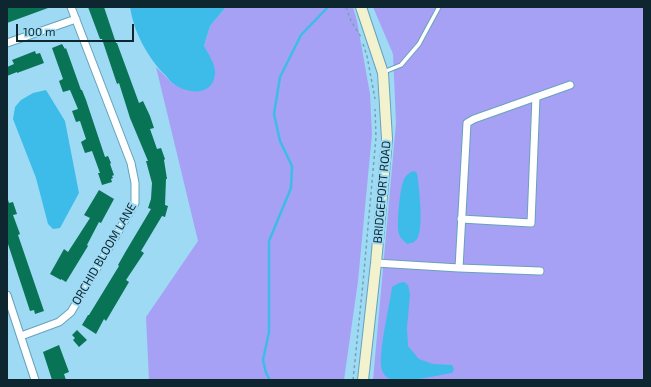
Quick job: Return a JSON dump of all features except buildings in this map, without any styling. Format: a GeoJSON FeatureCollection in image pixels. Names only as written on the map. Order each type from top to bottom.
{"type":"FeatureCollection","features":[{"type":"Feature","properties":{"kind":"street","name":"ORCHID BLOOM LANE"},"geometry":{"type":"LineString","coordinates":[[21,336],[59,322],[71,312],[135,203],[135,183],[131,163],[71,7]]}},
{"type":"Feature","properties":{"kind":"street","name":"BRIDGEPORT ROAD"},"geometry":{"type":"LineString","coordinates":[[361,7],[383,72],[387,139],[376,264],[363,380]]}},
{"type":"Feature","properties":{"kind":"street"},"geometry":{"type":"LineString","coordinates":[[7,43],[76,19]]}},
{"type":"Feature","properties":{"kind":"street"},"geometry":{"type":"LineString","coordinates":[[459,268],[467,123],[474,119],[570,85]]}},
{"type":"Feature","properties":{"kind":"street"},"geometry":{"type":"LineString","coordinates":[[462,219],[531,223],[536,97]]}},
{"type":"Feature","properties":{"kind":"street"},"geometry":{"type":"LineString","coordinates":[[376,264],[540,271]]}},
{"type":"Feature","properties":{"kind":"street"},"geometry":{"type":"LineString","coordinates":[[7,295],[35,380]]}},
{"type":"Feature","properties":{"kind":"lane"},"geometry":{"type":"LineString","coordinates":[[383,72],[401,65],[419,44],[440,7]]}},
{"type":"Feature","properties":{"kind":"path"},"geometry":{"type":"LineString","coordinates":[[346,7],[349,16],[361,36],[367,56],[375,102]]}},
{"type":"Feature","properties":{"kind":"path"},"geometry":{"type":"LineString","coordinates":[[353,380],[376,137],[376,109]]}},
{"type":"Feature","properties":{"kind":"shaded area"},"geometry":{"type":"Polygon","coordinates":[[[226,7],[353,7],[357,21],[370,94],[372,134],[358,281],[344,380],[149,380],[146,317],[198,241],[156,67],[174,85],[212,61],[204,46],[210,26],[226,7]]]}},
{"type":"Feature","properties":{"kind":"shaded area"},"geometry":{"type":"Polygon","coordinates":[[[373,7],[644,7],[644,380],[373,380],[396,123],[393,54],[373,7]]]}},
{"type":"Feature","properties":{"kind":"water"},"geometry":{"type":"Polygon","coordinates":[[[130,7],[226,7],[210,26],[204,46],[215,70],[213,81],[210,86],[205,90],[193,91],[181,88],[171,82],[153,61],[138,36],[130,7]]]}},
{"type":"Feature","properties":{"kind":"water"},"geometry":{"type":"Polygon","coordinates":[[[46,90],[65,121],[79,193],[60,228],[53,229],[48,224],[36,178],[13,119],[15,107],[21,100],[33,93],[46,90]]]}},
{"type":"Feature","properties":{"kind":"water"},"geometry":{"type":"Polygon","coordinates":[[[414,171],[417,173],[421,217],[417,239],[414,242],[407,244],[401,238],[398,230],[399,208],[404,180],[407,175],[414,171]]]}},
{"type":"Feature","properties":{"kind":"water"},"geometry":{"type":"Polygon","coordinates":[[[404,282],[408,285],[410,294],[407,328],[408,346],[419,359],[433,364],[452,365],[454,369],[452,373],[420,379],[395,380],[386,377],[383,373],[381,354],[392,287],[404,282]]]}},
{"type":"Feature","properties":{"kind":"waterway"},"geometry":{"type":"LineString","coordinates":[[270,380],[266,373],[263,360],[269,332],[269,241],[291,188],[292,166],[280,141],[274,114],[280,77],[301,35],[328,7]]}}]}
